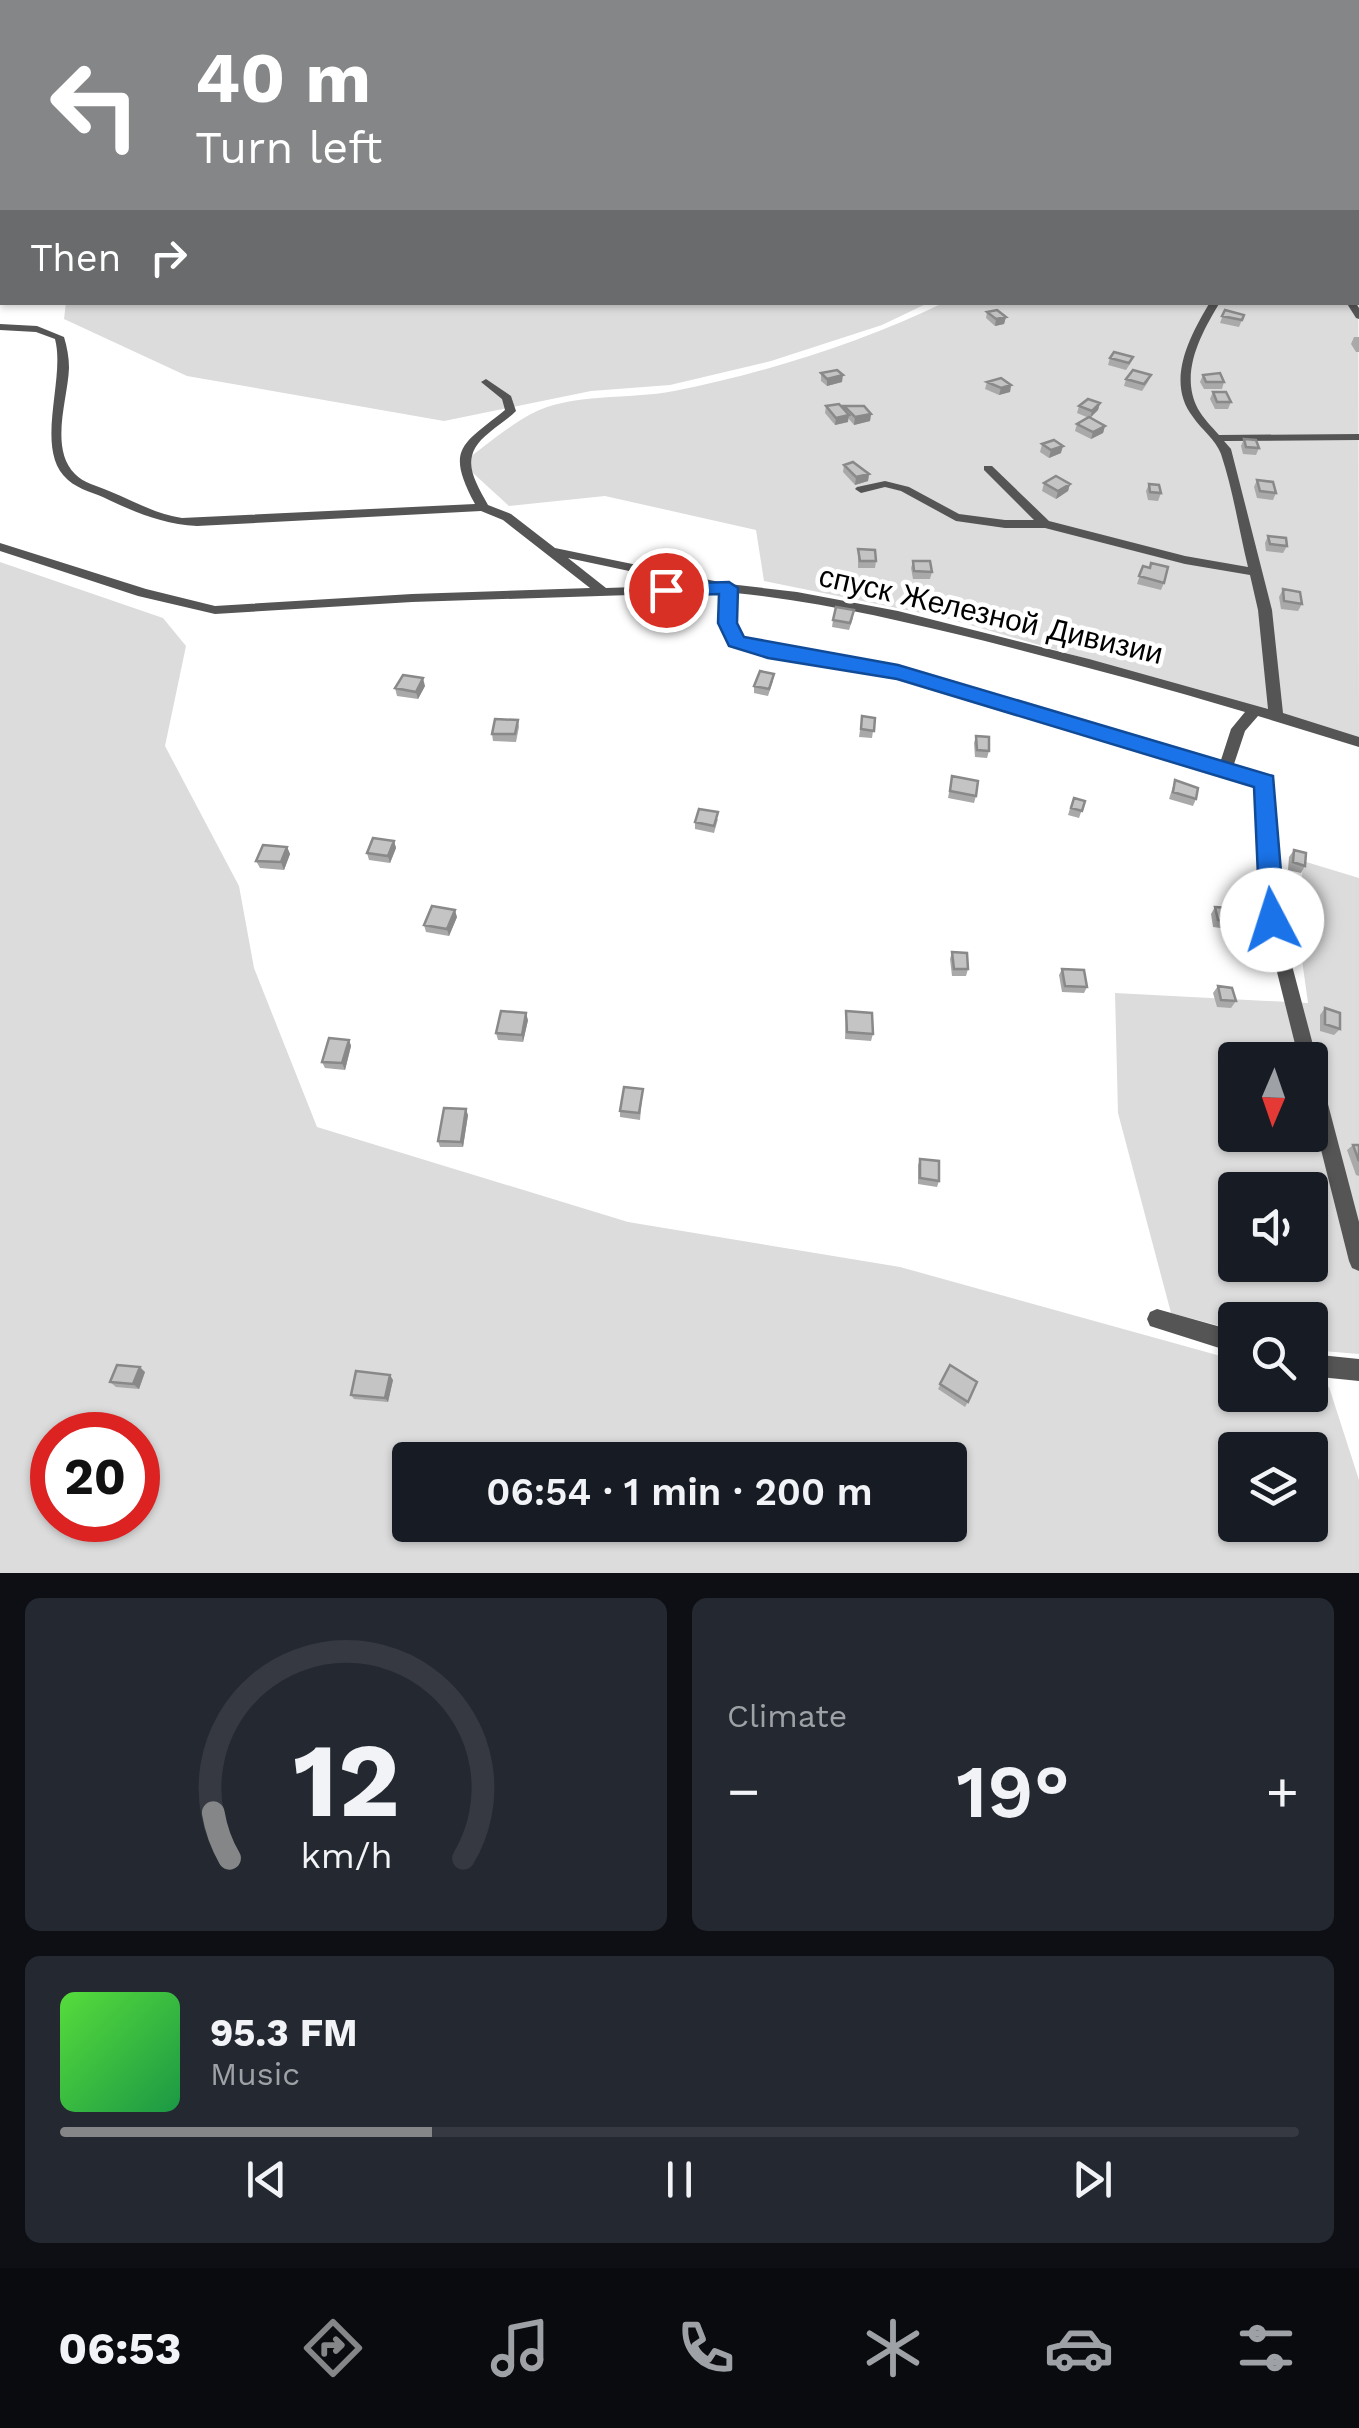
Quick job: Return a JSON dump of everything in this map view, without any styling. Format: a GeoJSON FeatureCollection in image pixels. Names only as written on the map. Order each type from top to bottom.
{"type":"FeatureCollection","features":[{"type":"Feature","properties":{"kind":"lane"},"geometry":{"type":"LineString","coordinates":[[1213,305],[1194,336],[1186,370],[1186,392],[1194,412],[1225,450],[1265,610],[1276,715]]}},
{"type":"Feature","properties":{"kind":"lane"},"geometry":{"type":"LineString","coordinates":[[0,326],[37,329],[59,338],[66,351],[59,397],[59,456],[69,476],[141,514],[197,522],[483,507],[507,517],[603,592]]}},
{"type":"Feature","properties":{"kind":"lane"},"geometry":{"type":"LineString","coordinates":[[483,507],[465,473],[463,455],[470,443],[511,411],[506,398],[486,382]]}},
{"type":"Feature","properties":{"kind":"lane"},"geometry":{"type":"LineString","coordinates":[[1219,438],[1359,437]]}},
{"type":"Feature","properties":{"kind":"lane"},"geometry":{"type":"LineString","coordinates":[[988,468],[1045,524]]}},
{"type":"Feature","properties":{"kind":"lane"},"geometry":{"type":"LineString","coordinates":[[861,488],[885,484],[956,517],[1006,524],[1045,524],[1185,560],[1253,572]]}},
{"type":"Feature","properties":{"kind":"lane","name":"спуск Железной Дивизии"},"geometry":{"type":"LineString","coordinates":[[0,547],[199,609],[230,611],[303,603],[729,588],[853,604],[1167,682],[1359,742]]}},
{"type":"Feature","properties":{"kind":"lane"},"geometry":{"type":"LineString","coordinates":[[556,552],[729,588],[728,623],[736,642],[768,651],[898,672],[1265,782],[1272,920],[1303,1042]]}},
{"type":"Feature","properties":{"kind":"lane"},"geometry":{"type":"LineString","coordinates":[[1224,769],[1238,729],[1256,709]]}},
{"type":"Feature","properties":{"kind":"lane"},"geometry":{"type":"LineString","coordinates":[[1328,1140],[1359,1261]]}},
{"type":"Feature","properties":{"kind":"lane"},"geometry":{"type":"LineString","coordinates":[[1157,1319],[1218,1337]]}},
{"type":"Feature","properties":{"kind":"lane"},"geometry":{"type":"LineString","coordinates":[[1328,1367],[1359,1370]]}},
{"type":"Feature","properties":{"kind":"shaded area"},"geometry":{"type":"Polygon","coordinates":[[[66,305],[924,305],[882,325],[771,361],[670,385],[591,391],[444,421],[187,376],[64,319],[66,305]]]}},
{"type":"Feature","properties":{"kind":"shaded area"},"geometry":{"type":"Polygon","coordinates":[[[939,305],[1358,305],[1359,738],[946,618],[764,581],[756,530],[605,496],[509,506],[462,463],[513,425],[547,407],[582,399],[657,394],[742,376],[846,344],[939,305]]]}},
{"type":"Feature","properties":{"kind":"shaded area"},"geometry":{"type":"Polygon","coordinates":[[[0,562],[163,618],[186,646],[165,746],[239,886],[254,968],[317,1127],[628,1222],[900,1267],[1218,1355],[1218,1412],[1328,1412],[1329,1387],[1359,1480],[1359,1573],[0,1573],[0,562]]]}},
{"type":"Feature","properties":{"kind":"shaded area"},"geometry":{"type":"Polygon","coordinates":[[[1303,861],[1359,878],[1359,1354],[1328,1351],[1328,1302],[1218,1302],[1218,1325],[1171,1313],[1118,1113],[1115,993],[1308,1003],[1298,931],[1303,861]]]}},
{"type":"Feature","properties":{"kind":"building"},"geometry":{"type":"Polygon","coordinates":[[[997,310],[1006,317],[996,319],[987,312],[997,310]]]}},
{"type":"Feature","properties":{"kind":"building"},"geometry":{"type":"Polygon","coordinates":[[[1225,310],[1244,315],[1242,320],[1222,316],[1225,310]]]}},
{"type":"Feature","properties":{"kind":"building"},"geometry":{"type":"Polygon","coordinates":[[[1114,352],[1133,357],[1129,363],[1110,358],[1114,352]]]}},
{"type":"Feature","properties":{"kind":"building"},"geometry":{"type":"Polygon","coordinates":[[[837,370],[843,375],[827,379],[821,373],[837,370]]]}},
{"type":"Feature","properties":{"kind":"building"},"geometry":{"type":"Polygon","coordinates":[[[1133,370],[1151,375],[1144,384],[1126,379],[1133,370]]]}},
{"type":"Feature","properties":{"kind":"building"},"geometry":{"type":"Polygon","coordinates":[[[1220,373],[1224,382],[1206,382],[1203,375],[1220,373]]]}},
{"type":"Feature","properties":{"kind":"building"},"geometry":{"type":"Polygon","coordinates":[[[1001,378],[1011,385],[1001,388],[987,382],[1001,378]]]}},
{"type":"Feature","properties":{"kind":"building"},"geometry":{"type":"Polygon","coordinates":[[[1213,392],[1226,392],[1231,402],[1217,402],[1213,392]]]}},
{"type":"Feature","properties":{"kind":"building"},"geometry":{"type":"Polygon","coordinates":[[[1088,399],[1100,403],[1092,411],[1079,406],[1088,399]]]}},
{"type":"Feature","properties":{"kind":"building"},"geometry":{"type":"Polygon","coordinates":[[[839,404],[849,415],[836,418],[826,406],[839,404]]]}},
{"type":"Feature","properties":{"kind":"building"},"geometry":{"type":"Polygon","coordinates":[[[844,406],[864,406],[871,414],[855,417],[844,406]]]}},
{"type":"Feature","properties":{"kind":"building"},"geometry":{"type":"Polygon","coordinates":[[[1089,417],[1105,426],[1093,432],[1077,424],[1089,417]]]}},
{"type":"Feature","properties":{"kind":"building"},"geometry":{"type":"Polygon","coordinates":[[[1244,439],[1256,440],[1259,448],[1246,447],[1244,439]]]}},
{"type":"Feature","properties":{"kind":"building"},"geometry":{"type":"Polygon","coordinates":[[[1054,440],[1063,446],[1051,450],[1042,444],[1054,440]]]}},
{"type":"Feature","properties":{"kind":"building"},"geometry":{"type":"Polygon","coordinates":[[[853,462],[869,474],[856,477],[844,465],[853,462]]]}},
{"type":"Feature","properties":{"kind":"building"},"geometry":{"type":"Polygon","coordinates":[[[1056,476],[1070,484],[1058,491],[1044,483],[1056,476]]]}},
{"type":"Feature","properties":{"kind":"building"},"geometry":{"type":"Polygon","coordinates":[[[1257,480],[1273,482],[1276,493],[1260,491],[1257,480]]]}},
{"type":"Feature","properties":{"kind":"building"},"geometry":{"type":"Polygon","coordinates":[[[1149,484],[1159,485],[1161,493],[1150,492],[1149,484]]]}},
{"type":"Feature","properties":{"kind":"building"},"geometry":{"type":"Polygon","coordinates":[[[1268,536],[1286,538],[1287,546],[1270,544],[1268,536]]]}},
{"type":"Feature","properties":{"kind":"building"},"geometry":{"type":"Polygon","coordinates":[[[858,549],[875,550],[876,561],[860,561],[858,549]]]}},
{"type":"Feature","properties":{"kind":"building"},"geometry":{"type":"Polygon","coordinates":[[[913,561],[930,561],[932,572],[914,571],[913,561]]]}},
{"type":"Feature","properties":{"kind":"building"},"geometry":{"type":"Polygon","coordinates":[[[1151,563],[1168,567],[1164,583],[1139,576],[1143,566],[1150,568],[1151,563]]]}},
{"type":"Feature","properties":{"kind":"building"},"geometry":{"type":"Polygon","coordinates":[[[1283,589],[1300,592],[1302,604],[1284,601],[1283,589]]]}},
{"type":"Feature","properties":{"kind":"building"},"geometry":{"type":"Polygon","coordinates":[[[836,607],[854,610],[850,623],[833,620],[836,607]]]}},
{"type":"Feature","properties":{"kind":"building"},"geometry":{"type":"Polygon","coordinates":[[[760,671],[774,674],[769,689],[754,686],[760,671]]]}},
{"type":"Feature","properties":{"kind":"building"},"geometry":{"type":"Polygon","coordinates":[[[403,675],[423,678],[416,692],[395,688],[403,675]]]}},
{"type":"Feature","properties":{"kind":"building"},"geometry":{"type":"Polygon","coordinates":[[[862,716],[875,718],[874,731],[861,729],[862,716]]]}},
{"type":"Feature","properties":{"kind":"building"},"geometry":{"type":"Polygon","coordinates":[[[495,719],[518,720],[515,734],[492,734],[495,719]]]}},
{"type":"Feature","properties":{"kind":"building"},"geometry":{"type":"Polygon","coordinates":[[[976,736],[989,737],[989,751],[977,750],[976,736]]]}},
{"type":"Feature","properties":{"kind":"building"},"geometry":{"type":"Polygon","coordinates":[[[952,776],[978,781],[976,796],[950,791],[952,776]]]}},
{"type":"Feature","properties":{"kind":"building"},"geometry":{"type":"Polygon","coordinates":[[[1175,780],[1198,788],[1196,799],[1173,792],[1175,780]]]}},
{"type":"Feature","properties":{"kind":"building"},"geometry":{"type":"Polygon","coordinates":[[[1074,798],[1085,801],[1082,811],[1071,808],[1074,798]]]}},
{"type":"Feature","properties":{"kind":"building"},"geometry":{"type":"Polygon","coordinates":[[[699,809],[718,812],[714,826],[695,822],[699,809]]]}},
{"type":"Feature","properties":{"kind":"building"},"geometry":{"type":"Polygon","coordinates":[[[373,838],[394,841],[388,856],[367,853],[373,838]]]}},
{"type":"Feature","properties":{"kind":"building"},"geometry":{"type":"Polygon","coordinates":[[[263,845],[287,847],[281,862],[256,861],[263,845]]]}},
{"type":"Feature","properties":{"kind":"building"},"geometry":{"type":"Polygon","coordinates":[[[1294,850],[1306,853],[1305,866],[1293,862],[1294,850]]]}},
{"type":"Feature","properties":{"kind":"building"},"geometry":{"type":"Polygon","coordinates":[[[432,906],[455,910],[447,929],[424,925],[432,906]]]}},
{"type":"Feature","properties":{"kind":"building"},"geometry":{"type":"Polygon","coordinates":[[[1215,907],[1229,908],[1232,922],[1218,920],[1215,907]]]}},
{"type":"Feature","properties":{"kind":"building"},"geometry":{"type":"Polygon","coordinates":[[[952,952],[967,953],[968,969],[954,969],[952,952]]]}},
{"type":"Feature","properties":{"kind":"building"},"geometry":{"type":"Polygon","coordinates":[[[1062,969],[1084,970],[1087,987],[1065,986],[1062,969]]]}},
{"type":"Feature","properties":{"kind":"building"},"geometry":{"type":"Polygon","coordinates":[[[1218,986],[1232,988],[1236,1001],[1221,1000],[1218,986]]]}},
{"type":"Feature","properties":{"kind":"building"},"geometry":{"type":"Polygon","coordinates":[[[1325,1008],[1340,1013],[1340,1029],[1325,1024],[1325,1008]]]}},
{"type":"Feature","properties":{"kind":"building"},"geometry":{"type":"Polygon","coordinates":[[[501,1011],[526,1013],[522,1035],[496,1033],[501,1011]]]}},
{"type":"Feature","properties":{"kind":"building"},"geometry":{"type":"Polygon","coordinates":[[[846,1011],[872,1013],[873,1034],[847,1032],[846,1011]]]}},
{"type":"Feature","properties":{"kind":"building"},"geometry":{"type":"Polygon","coordinates":[[[329,1038],[349,1040],[342,1063],[322,1062],[329,1038]]]}},
{"type":"Feature","properties":{"kind":"building"},"geometry":{"type":"Polygon","coordinates":[[[624,1087],[643,1089],[639,1113],[620,1111],[624,1087]]]}},
{"type":"Feature","properties":{"kind":"building"},"geometry":{"type":"Polygon","coordinates":[[[444,1108],[466,1109],[461,1142],[438,1141],[444,1108]]]}},
{"type":"Feature","properties":{"kind":"building"},"geometry":{"type":"Polygon","coordinates":[[[920,1159],[939,1161],[939,1181],[920,1178],[920,1159]]]}},
{"type":"Feature","properties":{"kind":"building"},"geometry":{"type":"Polygon","coordinates":[[[117,1365],[140,1367],[133,1384],[110,1382],[117,1365]]]}},
{"type":"Feature","properties":{"kind":"building"},"geometry":{"type":"Polygon","coordinates":[[[950,1365],[977,1382],[968,1402],[940,1384],[950,1365]]]}},
{"type":"Feature","properties":{"kind":"building"},"geometry":{"type":"Polygon","coordinates":[[[356,1371],[390,1375],[385,1398],[351,1395],[356,1371]]]}},
{"type":"Feature","properties":{"kind":"route"},"geometry":{"type":"LineString","coordinates":[[666,590],[729,588],[728,623],[736,642],[768,651],[898,672],[1265,782],[1272,920]]}}]}
